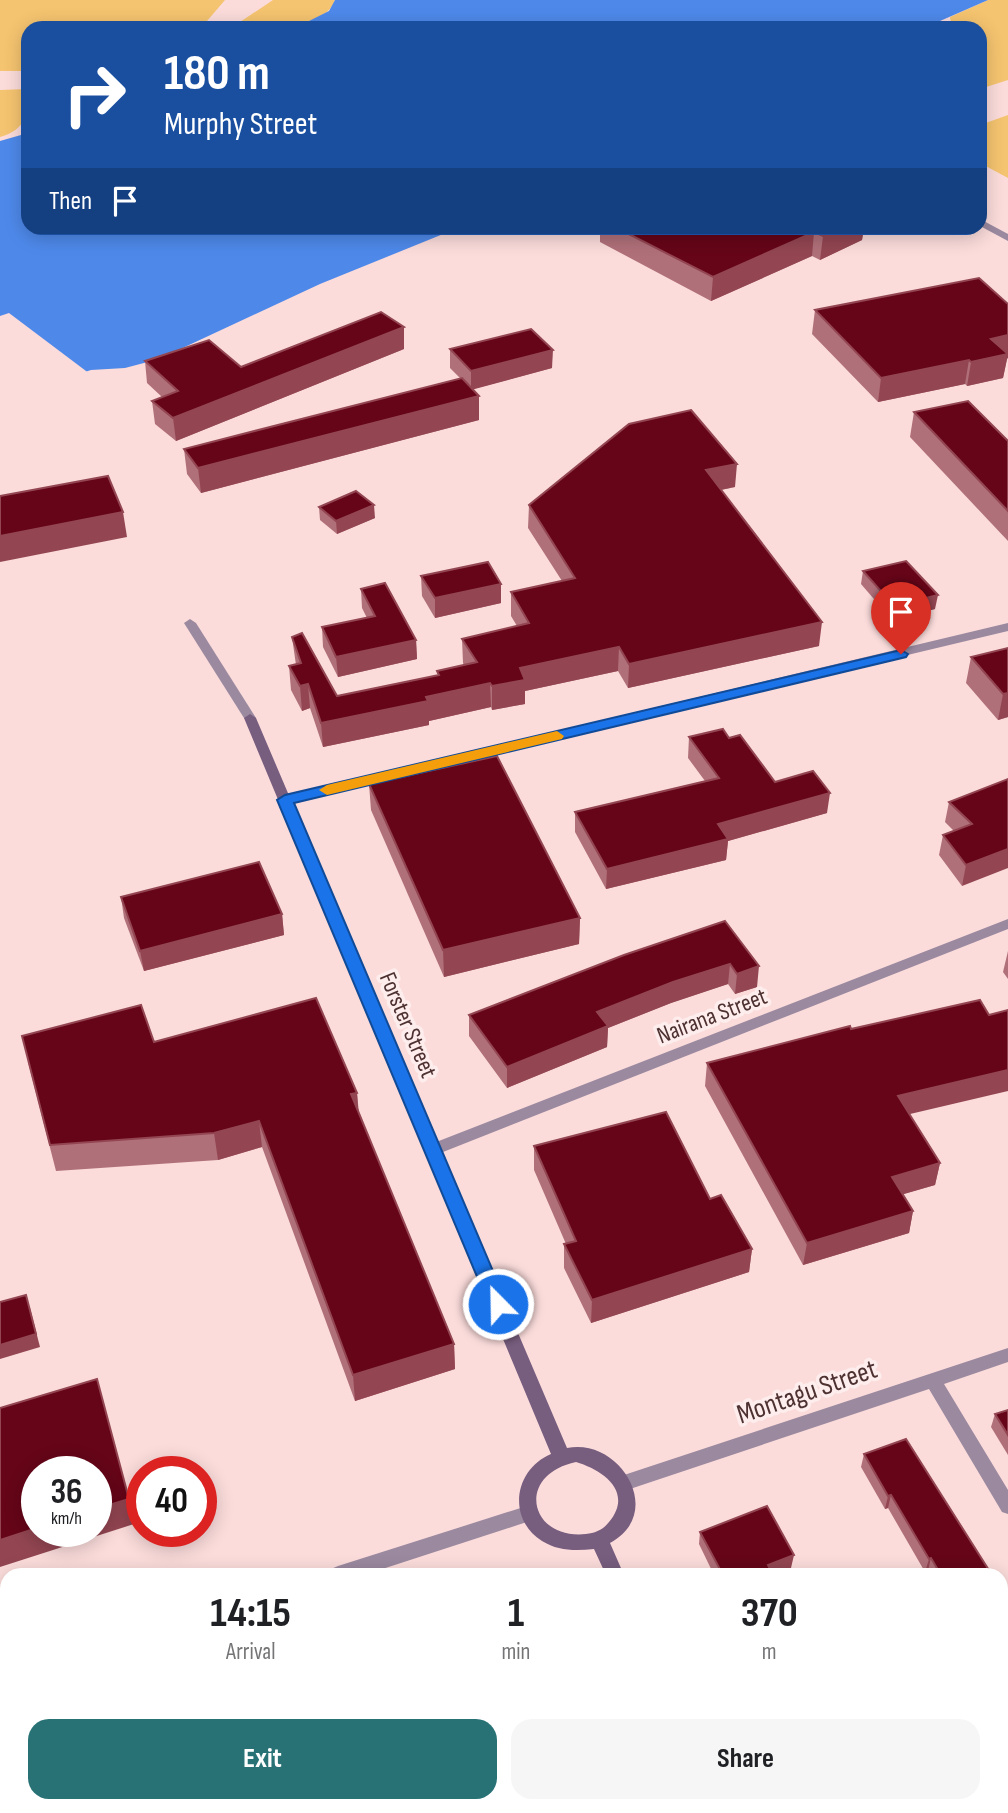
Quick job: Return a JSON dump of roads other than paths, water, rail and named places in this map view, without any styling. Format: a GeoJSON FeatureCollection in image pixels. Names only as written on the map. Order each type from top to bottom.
{"type":"FeatureCollection","features":[{"type":"Feature","properties":{"kind":"street"},"geometry":{"type":"LineString","coordinates":[[987,226],[1008,238]]}},
{"type":"Feature","properties":{"kind":"street","name":"Forster Street"},"geometry":{"type":"LineString","coordinates":[[190,623],[250,718],[561,1455]]}},
{"type":"Feature","properties":{"kind":"street"},"geometry":{"type":"LineString","coordinates":[[285,800],[1008,627]]}},
{"type":"Feature","properties":{"kind":"street","name":"Nairana Street"},"geometry":{"type":"LineString","coordinates":[[432,1150],[1008,923]]}},
{"type":"Feature","properties":{"kind":"street","name":"Montagu Street"},"geometry":{"type":"LineString","coordinates":[[624,1483],[1008,1355]]}},
{"type":"Feature","properties":{"kind":"street"},"geometry":{"type":"LineString","coordinates":[[932,1379],[1008,1506]]}},
{"type":"Feature","properties":{"kind":"street"},"geometry":{"type":"LineString","coordinates":[[576,1454],[605,1462],[616,1471],[624,1483],[627,1494],[624,1516],[610,1534],[599,1540],[583,1544],[566,1543],[538,1526],[530,1513],[527,1499],[536,1472],[561,1455],[576,1454]]}},
{"type":"Feature","properties":{"kind":"street"},"geometry":{"type":"LineString","coordinates":[[360,1568],[530,1513]]}},
{"type":"Feature","properties":{"kind":"street"},"geometry":{"type":"LineString","coordinates":[[599,1540],[612,1568]]}},
{"type":"Feature","properties":{"kind":"water"},"geometry":{"type":"Polygon","coordinates":[[[335,0],[988,0],[940,21],[309,21],[329,11],[335,0]]]}},
{"type":"Feature","properties":{"kind":"water"},"geometry":{"type":"Polygon","coordinates":[[[21,135],[21,235],[441,235],[320,284],[159,359],[125,368],[91,370],[0,400],[0,141],[21,135]]]}}]}
